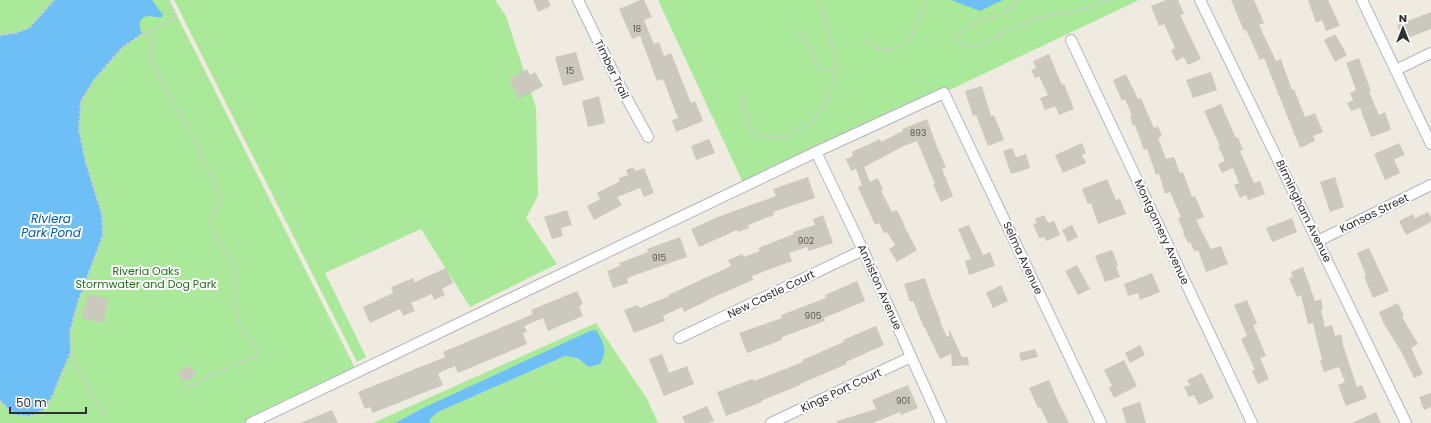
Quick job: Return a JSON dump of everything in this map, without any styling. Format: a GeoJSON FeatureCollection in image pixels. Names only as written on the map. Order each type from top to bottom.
{"type":"FeatureCollection","features":[{"type":"Feature","properties":{"kind":"street","name":"Timber Trail"},"geometry":{"type":"LineString","coordinates":[[578,0],[620,86],[648,137]]}},
{"type":"Feature","properties":{"kind":"street","name":"Birmingham Avenue"},"geometry":{"type":"LineString","coordinates":[[1200,0],[1406,423]]}},
{"type":"Feature","properties":{"kind":"street"},"geometry":{"type":"LineString","coordinates":[[1362,0],[1431,144]]}},
{"type":"Feature","properties":{"kind":"street","name":"Montgomery Avenue"},"geometry":{"type":"LineString","coordinates":[[1071,40],[1252,423]]}},
{"type":"Feature","properties":{"kind":"street"},"geometry":{"type":"LineString","coordinates":[[1396,70],[1431,53]]}},
{"type":"Feature","properties":{"kind":"street","name":"Selma Avenue"},"geometry":{"type":"LineString","coordinates":[[816,152],[944,93],[1101,423]]}},
{"type":"Feature","properties":{"kind":"street"},"geometry":{"type":"LineString","coordinates":[[251,423],[816,152]]}},
{"type":"Feature","properties":{"kind":"street","name":"Anniston Avenue"},"geometry":{"type":"LineString","coordinates":[[816,152],[863,250],[941,423]]}},
{"type":"Feature","properties":{"kind":"street","name":"Kansas Street"},"geometry":{"type":"LineString","coordinates":[[1318,241],[1431,185]]}},
{"type":"Feature","properties":{"kind":"street","name":"New Castle Court"},"geometry":{"type":"LineString","coordinates":[[679,338],[863,250]]}},
{"type":"Feature","properties":{"kind":"street","name":"Kings Port Court"},"geometry":{"type":"LineString","coordinates":[[771,423],[911,357]]}},
{"type":"Feature","properties":{"kind":"path"},"geometry":{"type":"LineString","coordinates":[[0,35],[14,33],[29,28],[54,0]]}},
{"type":"Feature","properties":{"kind":"path"},"geometry":{"type":"LineString","coordinates":[[0,401],[15,415],[30,416],[44,410],[53,395],[70,355],[70,332],[78,302],[103,235],[102,214],[86,163],[79,130],[81,101],[94,80],[122,48],[142,34],[178,17],[169,0]]}},
{"type":"Feature","properties":{"kind":"path"},"geometry":{"type":"LineString","coordinates":[[743,95],[749,126],[755,133],[766,137],[780,138],[809,124],[824,106],[833,82],[836,61],[825,14],[817,0]]}},
{"type":"Feature","properties":{"kind":"path"},"geometry":{"type":"LineString","coordinates":[[864,41],[876,49],[886,50],[900,46],[910,38],[919,22],[926,0]]}},
{"type":"Feature","properties":{"kind":"path"},"geometry":{"type":"LineString","coordinates":[[1019,0],[1011,7],[1000,13],[964,29],[958,34],[959,41],[964,46],[971,48],[1034,19],[1076,11],[1111,0]]}},
{"type":"Feature","properties":{"kind":"path"},"geometry":{"type":"LineString","coordinates":[[149,32],[153,50],[150,56],[153,64],[172,103],[178,110],[189,130],[220,196],[211,226],[234,269],[234,312],[240,327],[259,354],[181,391]]}},
{"type":"Feature","properties":{"kind":"path"},"geometry":{"type":"LineString","coordinates":[[799,32],[818,67],[831,71],[835,69]]}},
{"type":"Feature","properties":{"kind":"path"},"geometry":{"type":"LineString","coordinates":[[71,349],[76,366],[105,416]]}},
{"type":"Feature","properties":{"kind":"green space","name":"Riveria Oaks Stormwater and Dog Park"},"geometry":{"type":"Polygon","coordinates":[[[0,0],[169,0],[357,372],[250,423],[0,423],[0,0]]]}},
{"type":"Feature","properties":{"kind":"green space"},"geometry":{"type":"Polygon","coordinates":[[[174,0],[495,0],[506,16],[536,108],[538,196],[526,218],[557,264],[470,307],[421,229],[325,273],[366,357],[357,362],[174,0]]]}},
{"type":"Feature","properties":{"kind":"green space"},"geometry":{"type":"Polygon","coordinates":[[[658,0],[1139,0],[745,187],[658,0]]]}},
{"type":"Feature","properties":{"kind":"green space"},"geometry":{"type":"Polygon","coordinates":[[[596,323],[647,399],[658,423],[430,423],[430,419],[438,412],[565,356],[577,358],[589,367],[602,340],[423,408],[395,423],[373,423],[596,323]]]}},
{"type":"Feature","properties":{"kind":"water","name":"Riviera Park Pond"},"geometry":{"type":"Polygon","coordinates":[[[54,0],[152,0],[163,15],[162,17],[149,16],[142,18],[140,28],[142,34],[122,48],[94,80],[81,101],[79,130],[86,163],[102,214],[103,235],[78,302],[70,332],[70,355],[53,395],[44,410],[30,416],[15,415],[0,401],[0,35],[15,33],[29,28],[54,0]]]}},
{"type":"Feature","properties":{"kind":"water"},"geometry":{"type":"Polygon","coordinates":[[[951,0],[1003,0],[980,11],[951,0]]]}},
{"type":"Feature","properties":{"kind":"water"},"geometry":{"type":"Polygon","coordinates":[[[596,330],[604,347],[604,355],[600,364],[589,367],[577,358],[565,356],[438,412],[430,419],[430,423],[395,423],[423,408],[590,331],[596,330]]]}},
{"type":"Feature","properties":{"kind":"building"},"geometry":{"type":"Polygon","coordinates":[[[533,0],[548,0],[551,6],[538,12],[533,0]]]}},
{"type":"Feature","properties":{"kind":"building"},"geometry":{"type":"Polygon","coordinates":[[[640,0],[644,0],[652,17],[644,20],[654,44],[659,42],[664,56],[671,53],[691,103],[695,101],[703,121],[676,132],[672,120],[678,118],[663,79],[657,81],[640,36],[632,39],[619,9],[640,0]]]}},
{"type":"Feature","properties":{"kind":"building"},"geometry":{"type":"Polygon","coordinates":[[[1166,0],[1178,0],[1184,14],[1180,15],[1201,59],[1188,65],[1184,57],[1176,61],[1171,50],[1175,48],[1164,24],[1159,26],[1151,6],[1166,0]]]}},
{"type":"Feature","properties":{"kind":"building"},"geometry":{"type":"Polygon","coordinates":[[[1231,0],[1254,0],[1264,23],[1259,25],[1276,61],[1281,59],[1292,90],[1294,89],[1305,117],[1315,113],[1323,132],[1313,136],[1315,141],[1300,148],[1264,58],[1260,60],[1246,30],[1244,31],[1231,0]]]}},
{"type":"Feature","properties":{"kind":"building"},"geometry":{"type":"Polygon","coordinates":[[[1308,0],[1328,0],[1340,26],[1326,31],[1322,20],[1316,23],[1308,0]]]}},
{"type":"Feature","properties":{"kind":"building"},"geometry":{"type":"Polygon","coordinates":[[[1431,12],[1431,29],[1403,40],[1397,25],[1431,12]]]}},
{"type":"Feature","properties":{"kind":"building"},"geometry":{"type":"Polygon","coordinates":[[[1335,34],[1347,55],[1335,62],[1324,40],[1335,34]]]}},
{"type":"Feature","properties":{"kind":"building"},"geometry":{"type":"Polygon","coordinates":[[[576,52],[584,80],[563,86],[555,57],[576,52]]]}},
{"type":"Feature","properties":{"kind":"building"},"geometry":{"type":"Polygon","coordinates":[[[1049,54],[1062,85],[1064,84],[1074,109],[1059,115],[1055,106],[1045,110],[1040,98],[1048,95],[1039,76],[1035,78],[1031,70],[1036,68],[1033,61],[1049,54]]]}},
{"type":"Feature","properties":{"kind":"building"},"geometry":{"type":"Polygon","coordinates":[[[1359,58],[1371,91],[1369,92],[1379,115],[1385,112],[1391,130],[1371,137],[1360,108],[1351,111],[1347,103],[1353,100],[1350,93],[1356,90],[1346,63],[1359,58]]]}},
{"type":"Feature","properties":{"kind":"building"},"geometry":{"type":"Polygon","coordinates":[[[527,69],[530,75],[535,72],[543,86],[519,99],[509,79],[527,69]]]}},
{"type":"Feature","properties":{"kind":"building"},"geometry":{"type":"Polygon","coordinates":[[[1211,72],[1217,90],[1193,98],[1186,80],[1211,72]]]}},
{"type":"Feature","properties":{"kind":"building"},"geometry":{"type":"Polygon","coordinates":[[[1126,74],[1138,99],[1141,98],[1154,128],[1158,126],[1162,136],[1158,138],[1166,159],[1174,157],[1180,173],[1183,172],[1192,197],[1195,196],[1204,217],[1196,220],[1211,249],[1221,246],[1228,264],[1206,272],[1198,250],[1195,252],[1190,242],[1188,243],[1178,218],[1181,217],[1170,192],[1165,194],[1159,174],[1156,175],[1147,149],[1144,150],[1135,125],[1133,126],[1130,117],[1132,116],[1125,99],[1122,101],[1113,80],[1126,74]]]}},
{"type":"Feature","properties":{"kind":"building"},"geometry":{"type":"Polygon","coordinates":[[[982,86],[991,116],[994,115],[1004,140],[988,146],[976,115],[973,116],[965,91],[982,86]]]}},
{"type":"Feature","properties":{"kind":"building"},"geometry":{"type":"Polygon","coordinates":[[[599,96],[605,123],[588,127],[582,101],[599,96]]]}},
{"type":"Feature","properties":{"kind":"building"},"geometry":{"type":"Polygon","coordinates":[[[1221,104],[1236,138],[1238,137],[1243,150],[1240,151],[1254,183],[1260,181],[1265,194],[1248,200],[1246,195],[1240,198],[1234,185],[1239,183],[1233,168],[1222,173],[1218,164],[1225,161],[1204,111],[1221,104]]]}},
{"type":"Feature","properties":{"kind":"building"},"geometry":{"type":"Polygon","coordinates":[[[927,119],[946,167],[942,169],[953,196],[941,202],[917,141],[904,146],[864,167],[870,182],[878,178],[883,190],[881,191],[892,212],[897,210],[917,250],[897,262],[889,249],[895,245],[887,232],[884,233],[879,223],[875,225],[858,187],[862,185],[856,169],[851,171],[846,159],[853,156],[852,152],[880,139],[881,142],[903,131],[902,129],[927,119]]]}},
{"type":"Feature","properties":{"kind":"building"},"geometry":{"type":"Polygon","coordinates":[[[709,139],[715,153],[696,160],[691,146],[709,139]]]}},
{"type":"Feature","properties":{"kind":"building"},"geometry":{"type":"Polygon","coordinates":[[[1082,143],[1086,153],[1082,155],[1086,163],[1063,173],[1055,155],[1082,143]]]}},
{"type":"Feature","properties":{"kind":"building"},"geometry":{"type":"Polygon","coordinates":[[[1399,143],[1405,155],[1394,159],[1400,173],[1385,180],[1374,154],[1399,143]]]}},
{"type":"Feature","properties":{"kind":"building"},"geometry":{"type":"Polygon","coordinates":[[[1012,148],[1016,157],[1026,154],[1030,168],[1011,174],[1003,151],[1012,148]]]}},
{"type":"Feature","properties":{"kind":"building"},"geometry":{"type":"Polygon","coordinates":[[[633,167],[635,171],[644,168],[654,193],[644,197],[640,188],[617,197],[622,205],[594,220],[587,206],[600,199],[597,193],[620,181],[619,178],[628,175],[626,170],[633,167]]]}},
{"type":"Feature","properties":{"kind":"building"},"geometry":{"type":"Polygon","coordinates":[[[808,177],[815,198],[773,212],[774,215],[748,225],[749,228],[738,232],[737,230],[699,247],[691,229],[720,216],[776,196],[773,189],[808,177]]]}},
{"type":"Feature","properties":{"kind":"building"},"geometry":{"type":"Polygon","coordinates":[[[1335,177],[1344,207],[1330,212],[1320,182],[1335,177]]]}},
{"type":"Feature","properties":{"kind":"building"},"geometry":{"type":"Polygon","coordinates":[[[1107,179],[1116,200],[1120,199],[1126,214],[1098,224],[1091,203],[1088,204],[1082,189],[1107,179]]]}},
{"type":"Feature","properties":{"kind":"building"},"geometry":{"type":"Polygon","coordinates":[[[567,210],[572,225],[561,228],[563,236],[552,239],[544,217],[567,210]]]}},
{"type":"Feature","properties":{"kind":"building"},"geometry":{"type":"Polygon","coordinates":[[[1428,212],[1431,217],[1431,222],[1406,235],[1399,221],[1413,214],[1415,218],[1428,212]]]}},
{"type":"Feature","properties":{"kind":"building"},"geometry":{"type":"Polygon","coordinates":[[[823,215],[833,243],[809,251],[807,247],[789,253],[792,261],[752,276],[753,280],[684,312],[682,307],[663,316],[665,321],[634,333],[624,310],[638,305],[640,308],[669,296],[668,295],[731,266],[728,260],[742,254],[744,257],[760,251],[758,248],[794,234],[793,232],[815,225],[813,219],[823,215]]]}},
{"type":"Feature","properties":{"kind":"building"},"geometry":{"type":"Polygon","coordinates":[[[1044,215],[1048,223],[1054,221],[1060,235],[1046,241],[1044,237],[1039,238],[1033,224],[1037,223],[1035,219],[1044,215]]]}},
{"type":"Feature","properties":{"kind":"building"},"geometry":{"type":"Polygon","coordinates":[[[1292,218],[1297,232],[1272,242],[1266,228],[1292,218]]]}},
{"type":"Feature","properties":{"kind":"building"},"geometry":{"type":"Polygon","coordinates":[[[969,225],[983,255],[990,252],[995,266],[969,275],[965,261],[971,259],[958,229],[969,225]]]}},
{"type":"Feature","properties":{"kind":"building"},"geometry":{"type":"Polygon","coordinates":[[[1072,225],[1078,237],[1068,242],[1062,230],[1072,225]]]}},
{"type":"Feature","properties":{"kind":"building"},"geometry":{"type":"Polygon","coordinates":[[[680,237],[687,257],[627,278],[628,283],[613,288],[607,271],[620,266],[619,263],[648,252],[647,249],[680,237]]]}},
{"type":"Feature","properties":{"kind":"building"},"geometry":{"type":"Polygon","coordinates":[[[1369,248],[1389,291],[1373,298],[1357,253],[1369,248]]]}},
{"type":"Feature","properties":{"kind":"building"},"geometry":{"type":"Polygon","coordinates":[[[1112,250],[1118,265],[1116,266],[1120,277],[1105,282],[1095,256],[1112,250]]]}},
{"type":"Feature","properties":{"kind":"building"},"geometry":{"type":"Polygon","coordinates":[[[1077,265],[1090,289],[1078,295],[1065,271],[1077,265]]]}},
{"type":"Feature","properties":{"kind":"building"},"geometry":{"type":"Polygon","coordinates":[[[1303,267],[1315,301],[1321,299],[1323,309],[1321,310],[1325,327],[1332,325],[1335,336],[1341,334],[1342,342],[1357,387],[1362,385],[1367,398],[1346,406],[1338,385],[1345,382],[1339,367],[1324,372],[1320,361],[1322,360],[1313,323],[1308,324],[1301,295],[1297,297],[1289,278],[1293,277],[1291,272],[1303,267]]]}},
{"type":"Feature","properties":{"kind":"building"},"geometry":{"type":"Polygon","coordinates":[[[446,268],[453,283],[442,289],[445,295],[434,300],[432,294],[411,303],[415,311],[403,316],[400,309],[370,323],[363,307],[393,293],[391,287],[413,278],[415,282],[446,268]]]}},
{"type":"Feature","properties":{"kind":"building"},"geometry":{"type":"Polygon","coordinates":[[[1152,273],[1160,292],[1140,300],[1138,293],[1128,296],[1124,284],[1152,273]]]}},
{"type":"Feature","properties":{"kind":"building"},"geometry":{"type":"Polygon","coordinates":[[[925,278],[941,321],[940,322],[947,337],[949,336],[950,331],[962,357],[968,357],[969,365],[952,366],[951,354],[940,359],[924,328],[913,301],[910,302],[904,284],[925,278]]]}},
{"type":"Feature","properties":{"kind":"building"},"geometry":{"type":"Polygon","coordinates":[[[857,281],[865,301],[824,318],[825,321],[782,337],[782,340],[747,353],[739,333],[782,318],[781,315],[826,298],[825,295],[857,281]]]}},
{"type":"Feature","properties":{"kind":"building"},"geometry":{"type":"Polygon","coordinates":[[[1001,285],[1008,301],[993,308],[986,293],[1001,285]]]}},
{"type":"Feature","properties":{"kind":"building"},"geometry":{"type":"Polygon","coordinates":[[[577,291],[583,304],[579,306],[583,316],[548,331],[543,318],[524,326],[527,332],[523,333],[527,344],[458,373],[455,366],[441,372],[438,374],[443,385],[373,413],[370,407],[365,409],[358,392],[445,357],[443,352],[533,314],[531,310],[577,291]]]}},
{"type":"Feature","properties":{"kind":"building"},"geometry":{"type":"Polygon","coordinates":[[[88,294],[108,299],[103,323],[82,318],[88,294]]]}},
{"type":"Feature","properties":{"kind":"building"},"geometry":{"type":"Polygon","coordinates":[[[1247,300],[1257,324],[1253,325],[1266,356],[1260,358],[1269,379],[1258,384],[1252,371],[1255,370],[1241,339],[1247,336],[1234,305],[1247,300]]]}},
{"type":"Feature","properties":{"kind":"building"},"geometry":{"type":"Polygon","coordinates":[[[1398,303],[1404,316],[1402,317],[1418,344],[1411,348],[1423,374],[1414,378],[1402,353],[1384,324],[1379,312],[1398,303]]]}},
{"type":"Feature","properties":{"kind":"building"},"geometry":{"type":"Polygon","coordinates":[[[876,326],[884,345],[846,362],[847,364],[761,401],[762,402],[726,416],[717,392],[753,379],[754,381],[803,362],[802,360],[876,326]]]}},
{"type":"Feature","properties":{"kind":"building"},"geometry":{"type":"Polygon","coordinates":[[[1140,345],[1145,355],[1130,363],[1125,353],[1140,345]]]}},
{"type":"Feature","properties":{"kind":"building"},"geometry":{"type":"Polygon","coordinates":[[[1035,349],[1038,357],[1021,361],[1019,353],[1035,349]]]}},
{"type":"Feature","properties":{"kind":"building"},"geometry":{"type":"Polygon","coordinates":[[[662,354],[669,373],[687,366],[694,384],[664,396],[649,359],[662,354]]]}},
{"type":"Feature","properties":{"kind":"building"},"geometry":{"type":"Polygon","coordinates":[[[1124,360],[1137,386],[1114,398],[1109,388],[1112,386],[1104,370],[1124,360]]]}},
{"type":"Feature","properties":{"kind":"building"},"geometry":{"type":"Polygon","coordinates":[[[191,365],[196,376],[183,382],[178,372],[191,365]]]}},
{"type":"Feature","properties":{"kind":"building"},"geometry":{"type":"Polygon","coordinates":[[[1202,373],[1214,398],[1199,405],[1194,395],[1189,397],[1184,387],[1190,385],[1187,380],[1202,373]]]}},
{"type":"Feature","properties":{"kind":"building"},"geometry":{"type":"Polygon","coordinates":[[[1049,380],[1069,423],[1048,423],[1040,407],[1038,408],[1029,388],[1049,380]]]}},
{"type":"Feature","properties":{"kind":"building"},"geometry":{"type":"Polygon","coordinates":[[[908,385],[918,408],[901,415],[900,412],[873,423],[838,423],[837,421],[876,409],[872,400],[908,385]]]}},
{"type":"Feature","properties":{"kind":"building"},"geometry":{"type":"Polygon","coordinates":[[[1431,393],[1431,407],[1424,410],[1419,397],[1431,393]]]}},
{"type":"Feature","properties":{"kind":"building"},"geometry":{"type":"Polygon","coordinates":[[[1140,402],[1146,423],[1126,423],[1122,408],[1140,402]]]}},
{"type":"Feature","properties":{"kind":"building"},"geometry":{"type":"Polygon","coordinates":[[[707,406],[714,421],[708,423],[685,423],[682,417],[707,406]]]}},
{"type":"Feature","properties":{"kind":"building"},"geometry":{"type":"Polygon","coordinates":[[[332,410],[338,423],[300,423],[332,410]]]}},
{"type":"Feature","properties":{"kind":"building"},"geometry":{"type":"Polygon","coordinates":[[[1376,412],[1381,423],[1352,423],[1376,412]]]}}]}
